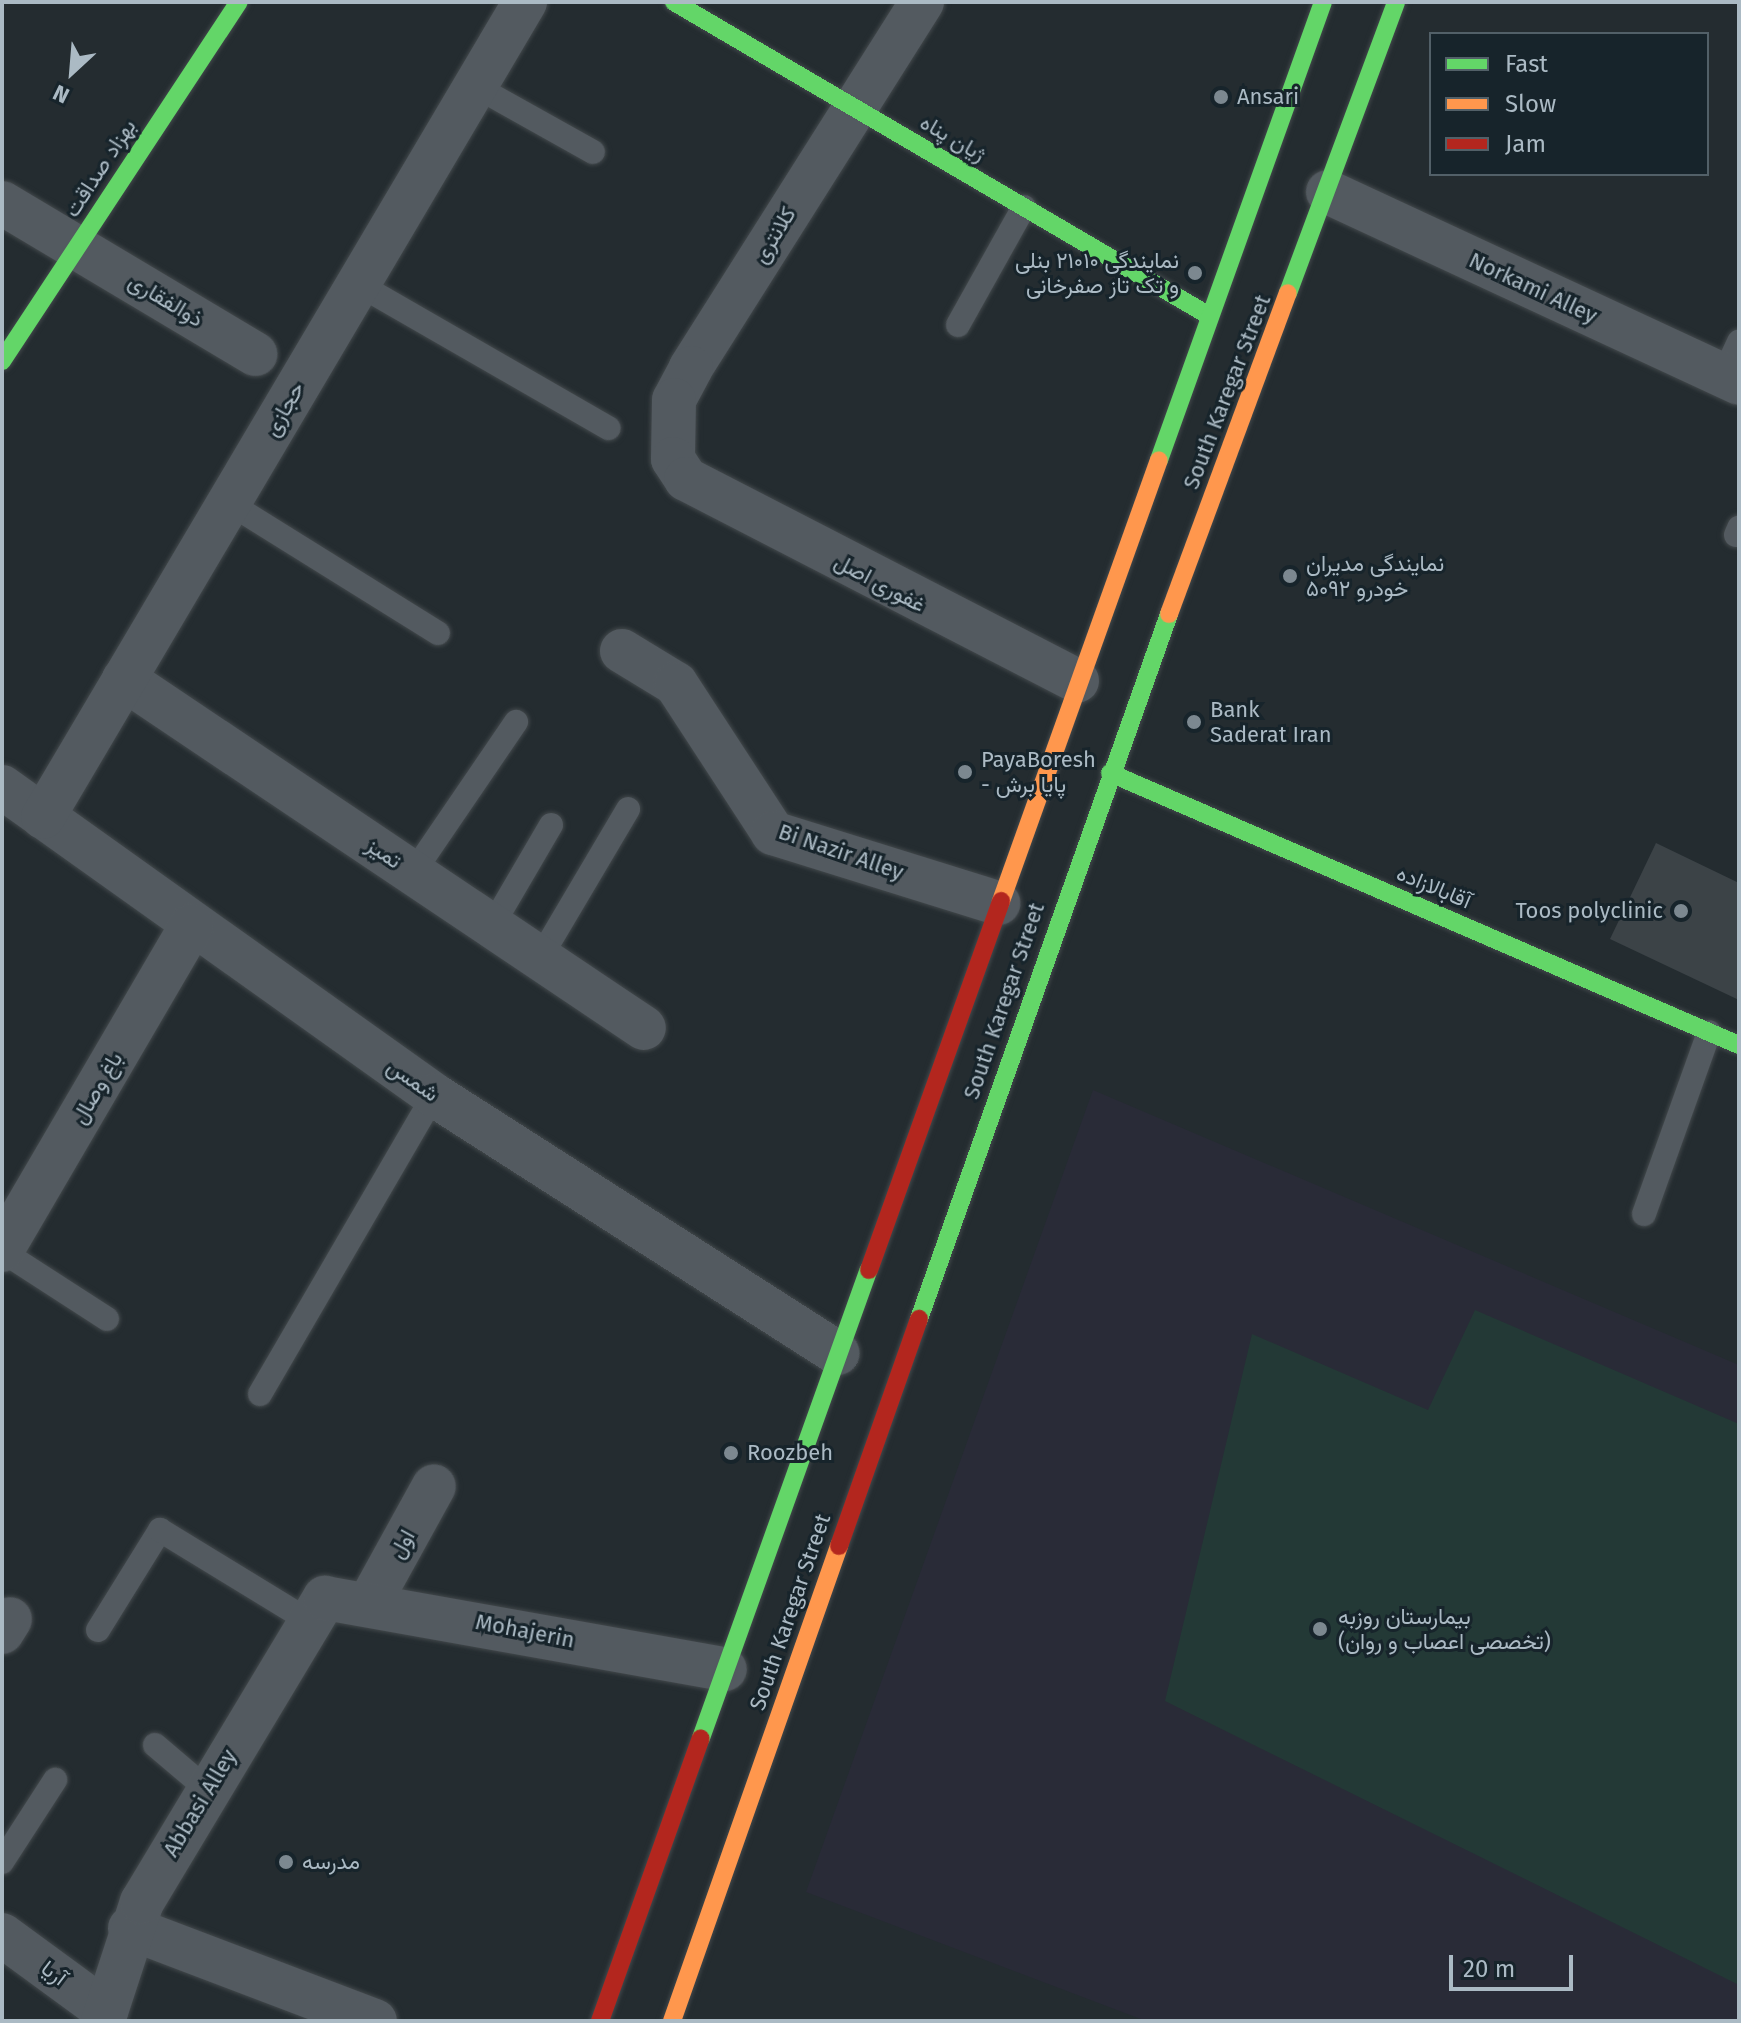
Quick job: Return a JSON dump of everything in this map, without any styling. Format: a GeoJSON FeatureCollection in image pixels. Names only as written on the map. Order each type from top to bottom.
{"type":"FeatureCollection","features":[{"type":"Feature","properties":{"kind":"main road","name":"بهزاد صداقت"},"geometry":{"type":"LineString","coordinates":[[2,361],[239,2]]}},
{"type":"Feature","properties":{"kind":"main road","name":"ژیان پناه"},"geometry":{"type":"LineString","coordinates":[[674,2],[1208,315]]}},
{"type":"Feature","properties":{"kind":"main road","name":"South Karegar Street"},"geometry":{"type":"LineString","coordinates":[[600,2021],[1208,315],[1323,2]]}},
{"type":"Feature","properties":{"kind":"main road","name":"South Karegar Street"},"geometry":{"type":"LineString","coordinates":[[672,2021],[1110,773],[1396,2]]}},
{"type":"Feature","properties":{"kind":"main road","name":"آقابالازاده"},"geometry":{"type":"LineString","coordinates":[[1110,773],[1739,1045]]}},
{"type":"Feature","properties":{"kind":"street","name":"حجازی"},"geometry":{"type":"LineString","coordinates":[[43,817],[525,2]]}},
{"type":"Feature","properties":{"kind":"street","name":"کلانتری"},"geometry":{"type":"LineString","coordinates":[[686,479],[669,431],[674,400],[922,2]]}},
{"type":"Feature","properties":{"kind":"street","name":"Norkami Alley"},"geometry":{"type":"LineString","coordinates":[[1328,192],[1734,367]]}},
{"type":"Feature","properties":{"kind":"street","name":"ذوالفقاری"},"geometry":{"type":"LineString","coordinates":[[2,203],[255,354]]}},
{"type":"Feature","properties":{"kind":"street","name":"غفوری اصل"},"geometry":{"type":"LineString","coordinates":[[686,479],[1077,681]]}},
{"type":"Feature","properties":{"kind":"street","name":"Bi Nazir Alley"},"geometry":{"type":"LineString","coordinates":[[622,651],[676,684],[773,833],[998,903]]}},
{"type":"Feature","properties":{"kind":"street","name":"تمیز"},"geometry":{"type":"LineString","coordinates":[[124,679],[644,1028]]}},
{"type":"Feature","properties":{"kind":"street","name":"شمس"},"geometry":{"type":"LineString","coordinates":[[2,787],[434,1095],[838,1353]]}},
{"type":"Feature","properties":{"kind":"street","name":"باغ وصال"},"geometry":{"type":"LineString","coordinates":[[2,1250],[192,925]]}},
{"type":"Feature","properties":{"kind":"street","name":"اول"},"geometry":{"type":"LineString","coordinates":[[370,1602],[434,1486]]}},
{"type":"Feature","properties":{"kind":"street","name":"Mohajerin"},"geometry":{"type":"LineString","coordinates":[[317,1610],[370,1602],[725,1669]]}},
{"type":"Feature","properties":{"kind":"street","name":"Abbasi Alley"},"geometry":{"type":"LineString","coordinates":[[104,2016],[130,1928],[208,1790],[317,1610]]}},
{"type":"Feature","properties":{"kind":"street"},"geometry":{"type":"LineString","coordinates":[[130,1928],[375,2021]]}},
{"type":"Feature","properties":{"kind":"street","name":"آریا"},"geometry":{"type":"LineString","coordinates":[[2,1935],[104,2016]]}},
{"type":"Feature","properties":{"kind":"lane"},"geometry":{"type":"LineString","coordinates":[[475,86],[593,152]]}},
{"type":"Feature","properties":{"kind":"lane"},"geometry":{"type":"LineString","coordinates":[[958,325],[1024,207]]}},
{"type":"Feature","properties":{"kind":"lane"},"geometry":{"type":"LineString","coordinates":[[358,284],[608,428]]}},
{"type":"Feature","properties":{"kind":"lane"},"geometry":{"type":"LineString","coordinates":[[229,503],[438,633]]}},
{"type":"Feature","properties":{"kind":"lane"},"geometry":{"type":"LineString","coordinates":[[413,873],[516,722]]}},
{"type":"Feature","properties":{"kind":"lane"},"geometry":{"type":"LineString","coordinates":[[540,958],[628,809]]}},
{"type":"Feature","properties":{"kind":"lane"},"geometry":{"type":"LineString","coordinates":[[492,926],[551,825]]}},
{"type":"Feature","properties":{"kind":"lane"},"geometry":{"type":"LineString","coordinates":[[1644,1214],[1709,1032]]}},
{"type":"Feature","properties":{"kind":"lane"},"geometry":{"type":"LineString","coordinates":[[260,1394],[434,1095]]}},
{"type":"Feature","properties":{"kind":"lane"},"geometry":{"type":"LineString","coordinates":[[2,1250],[107,1319]]}},
{"type":"Feature","properties":{"kind":"lane"},"geometry":{"type":"LineString","coordinates":[[98,1630],[160,1530],[317,1610]]}},
{"type":"Feature","properties":{"kind":"lane"},"geometry":{"type":"LineString","coordinates":[[155,1745],[208,1790]]}},
{"type":"Feature","properties":{"kind":"lane"},"geometry":{"type":"LineString","coordinates":[[2,1862],[55,1780]]}},
{"type":"Feature","properties":{"kind":"shaded area","name":"بیمارستان روزبه (تخصصی اعصاب و روان)"},"geometry":{"type":"Polygon","coordinates":[[[1093,1090],[1739,1365],[1739,2021],[1146,2021],[806,1892],[1093,1090]]]}},
{"type":"Feature","properties":{"kind":"green space"},"geometry":{"type":"Polygon","coordinates":[[[1475,1310],[1739,1424],[1739,1985],[1165,1701],[1252,1334],[1428,1410],[1475,1310]]]}},
{"type":"Feature","properties":{"kind":"building","name":"Toos polyclinic"},"geometry":{"type":"Polygon","coordinates":[[[1656,843],[1739,883],[1739,1000],[1610,939],[1656,843]]]}},
{"type":"Feature","properties":{"kind":"traffic: fast"},"geometry":{"type":"LineString","coordinates":[[2,361],[239,2]]}},
{"type":"Feature","properties":{"kind":"traffic: fast"},"geometry":{"type":"LineString","coordinates":[[674,2],[1208,315]]}},
{"type":"Feature","properties":{"kind":"traffic: fast"},"geometry":{"type":"LineString","coordinates":[[1159,460],[1323,2]]}},
{"type":"Feature","properties":{"kind":"traffic: fast"},"geometry":{"type":"LineString","coordinates":[[1288,293],[1396,2]]}},
{"type":"Feature","properties":{"kind":"traffic: fast"},"geometry":{"type":"LineString","coordinates":[[919,1319],[1169,614]]}},
{"type":"Feature","properties":{"kind":"traffic: fast"},"geometry":{"type":"LineString","coordinates":[[1110,773],[1739,1045]]}},
{"type":"Feature","properties":{"kind":"traffic: fast"},"geometry":{"type":"LineString","coordinates":[[701,1738],[869,1270]]}},
{"type":"Feature","properties":{"kind":"traffic: slow"},"geometry":{"type":"LineString","coordinates":[[1169,614],[1288,293]]}},
{"type":"Feature","properties":{"kind":"traffic: slow"},"geometry":{"type":"LineString","coordinates":[[1001,901],[1159,460]]}},
{"type":"Feature","properties":{"kind":"traffic: slow"},"geometry":{"type":"LineString","coordinates":[[672,2021],[839,1546]]}},
{"type":"Feature","properties":{"kind":"traffic: jam"},"geometry":{"type":"LineString","coordinates":[[869,1270],[1001,901]]}},
{"type":"Feature","properties":{"kind":"traffic: jam"},"geometry":{"type":"LineString","coordinates":[[839,1546],[919,1319]]}},
{"type":"Feature","properties":{"kind":"traffic: jam"},"geometry":{"type":"LineString","coordinates":[[600,2021],[701,1738]]}},
{"type":"Feature","properties":{"kind":"place","name":"Ansari"},"geometry":{"type":"Point","coordinates":[1221,97]}},
{"type":"Feature","properties":{"kind":"place","name":"نمایندگی ۲۱۰۱۰ بنلی و تک تاز صفرخانی"},"geometry":{"type":"Point","coordinates":[1195,273]}},
{"type":"Feature","properties":{"kind":"place","name":"نمایندگی مدیران خودرو ۵۰۹۲"},"geometry":{"type":"Point","coordinates":[1290,576]}},
{"type":"Feature","properties":{"kind":"place","name":"Bank Saderat Iran"},"geometry":{"type":"Point","coordinates":[1194,722]}},
{"type":"Feature","properties":{"kind":"place","name":"PayaBoresh - پایا برش"},"geometry":{"type":"Point","coordinates":[965,772]}},
{"type":"Feature","properties":{"kind":"place","name":"Toos polyclinic"},"geometry":{"type":"Point","coordinates":[1681,911]}},
{"type":"Feature","properties":{"kind":"place","name":"Roozbeh"},"geometry":{"type":"Point","coordinates":[731,1453]}},
{"type":"Feature","properties":{"kind":"place","name":"بیمارستان روزبه (تخصصی اعصاب و روان)"},"geometry":{"type":"Point","coordinates":[1320,1629]}},
{"type":"Feature","properties":{"kind":"place","name":"مدرسه"},"geometry":{"type":"Point","coordinates":[286,1862]}}]}
